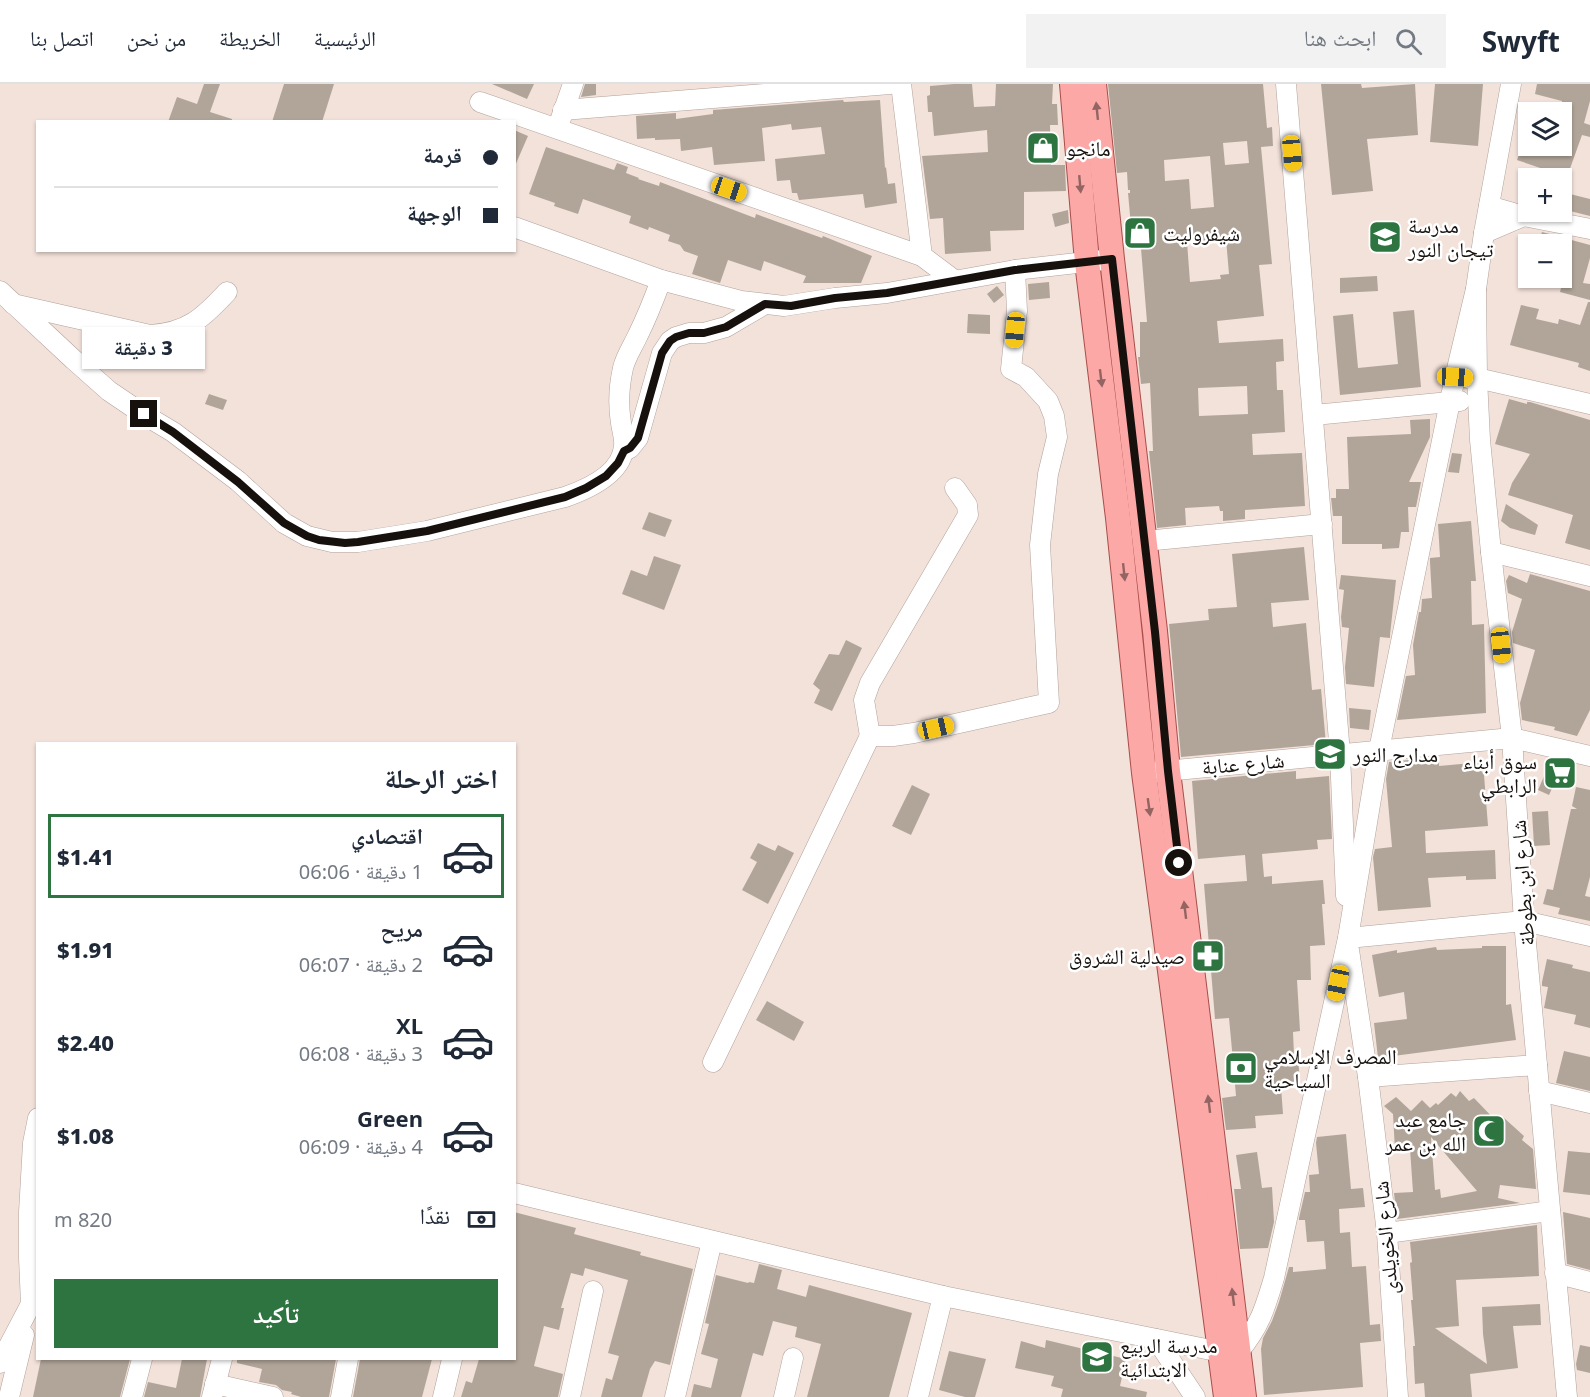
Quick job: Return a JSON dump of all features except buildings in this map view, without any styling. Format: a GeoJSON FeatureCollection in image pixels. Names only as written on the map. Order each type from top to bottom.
{"type":"FeatureCollection","features":[{"type":"Feature","properties":{"kind":"main road"},"geometry":{"type":"LineString","coordinates":[[1072,84],[1087,262],[1118,518],[1156,772],[1230,1352],[1244,1397]]}},
{"type":"Feature","properties":{"kind":"main road"},"geometry":{"type":"LineString","coordinates":[[1094,84],[1145,541],[1156,772]]}},
{"type":"Feature","properties":{"kind":"main road"},"geometry":{"type":"LineString","coordinates":[[1226,1397],[1230,1352]]}},
{"type":"Feature","properties":{"kind":"street"},"geometry":{"type":"LineString","coordinates":[[557,129],[573,84]]}},
{"type":"Feature","properties":{"kind":"street"},"geometry":{"type":"LineString","coordinates":[[563,110],[890,84]]}},
{"type":"Feature","properties":{"kind":"street"},"geometry":{"type":"LineString","coordinates":[[901,84],[922,256]]}},
{"type":"Feature","properties":{"kind":"street"},"geometry":{"type":"LineString","coordinates":[[1286,84],[1340,754],[1348,938]]}},
{"type":"Feature","properties":{"kind":"street","name":"شارع ابن بطوطة"},"geometry":{"type":"LineString","coordinates":[[1511,84],[1476,289],[1477,378],[1480,440],[1512,738],[1524,921],[1566,1397]]}},
{"type":"Feature","properties":{"kind":"street"},"geometry":{"type":"LineString","coordinates":[[480,102],[922,256],[954,280]]}},
{"type":"Feature","properties":{"kind":"street"},"geometry":{"type":"LineString","coordinates":[[1489,206],[1518,214]]}},
{"type":"Feature","properties":{"kind":"street"},"geometry":{"type":"LineString","coordinates":[[1484,233],[1518,219]]}},
{"type":"Feature","properties":{"kind":"street"},"geometry":{"type":"LineString","coordinates":[[1554,222],[1590,229]]}},
{"type":"Feature","properties":{"kind":"street"},"geometry":{"type":"LineString","coordinates":[[516,228],[661,280],[730,299],[791,306],[835,298],[887,293],[1015,270],[1112,259]]}},
{"type":"Feature","properties":{"kind":"street"},"geometry":{"type":"LineString","coordinates":[[870,736],[914,733],[1049,703],[1040,545],[1047,474],[1057,437],[1054,416],[1048,401],[1026,378],[1011,369],[1017,310],[1015,270]]}},
{"type":"Feature","properties":{"kind":"street"},"geometry":{"type":"LineString","coordinates":[[6,298],[109,391],[173,432],[238,482],[284,523],[319,540],[358,542],[427,531],[565,497],[606,476],[618,463],[624,451],[619,409],[623,367],[661,280]]}},
{"type":"Feature","properties":{"kind":"street"},"geometry":{"type":"LineString","coordinates":[[516,1193],[943,1296],[1156,1339],[1230,1352],[1250,1338],[1262,1316],[1274,1278],[1348,938],[1379,750],[1455,377],[1476,289]]}},
{"type":"Feature","properties":{"kind":"street"},"geometry":{"type":"LineString","coordinates":[[6,298],[150,334],[172,332],[194,324],[227,292]]}},
{"type":"Feature","properties":{"kind":"street"},"geometry":{"type":"LineString","coordinates":[[624,451],[630,448],[638,438],[662,353],[670,341],[682,334],[704,333],[726,327],[765,304]]}},
{"type":"Feature","properties":{"kind":"street"},"geometry":{"type":"LineString","coordinates":[[1455,377],[1477,378],[1590,404]]}},
{"type":"Feature","properties":{"kind":"street"},"geometry":{"type":"LineString","coordinates":[[1314,415],[1478,401]]}},
{"type":"Feature","properties":{"kind":"street"},"geometry":{"type":"LineString","coordinates":[[713,1062],[870,736],[864,700],[870,683],[968,515],[967,505],[954,488]]}},
{"type":"Feature","properties":{"kind":"street"},"geometry":{"type":"LineString","coordinates":[[1145,541],[1322,524]]}},
{"type":"Feature","properties":{"kind":"street"},"geometry":{"type":"LineString","coordinates":[[1491,552],[1590,576]]}},
{"type":"Feature","properties":{"kind":"street","name":"شارع عنابة"},"geometry":{"type":"LineString","coordinates":[[1156,772],[1512,738],[1590,756]]}},
{"type":"Feature","properties":{"kind":"street"},"geometry":{"type":"LineString","coordinates":[[1348,938],[1524,921],[1590,936]]}},
{"type":"Feature","properties":{"kind":"street","name":"شارع الخويلدى"},"geometry":{"type":"LineString","coordinates":[[1348,938],[1387,1233],[1398,1397]]}},
{"type":"Feature","properties":{"kind":"street"},"geometry":{"type":"LineString","coordinates":[[1368,1077],[1537,1065]]}},
{"type":"Feature","properties":{"kind":"street"},"geometry":{"type":"LineString","coordinates":[[1539,1091],[1590,1103]]}},
{"type":"Feature","properties":{"kind":"street"},"geometry":{"type":"LineString","coordinates":[[0,1363],[31,1304],[29,1212],[36,1128]]}},
{"type":"Feature","properties":{"kind":"street"},"geometry":{"type":"LineString","coordinates":[[1387,1233],[1550,1211]]}},
{"type":"Feature","properties":{"kind":"street"},"geometry":{"type":"LineString","coordinates":[[675,1397],[712,1241]]}},
{"type":"Feature","properties":{"kind":"street"},"geometry":{"type":"LineString","coordinates":[[1555,1273],[1590,1282]]}},
{"type":"Feature","properties":{"kind":"street"},"geometry":{"type":"LineString","coordinates":[[9,1397],[36,1286]]}},
{"type":"Feature","properties":{"kind":"street"},"geometry":{"type":"LineString","coordinates":[[570,1397],[593,1291]]}},
{"type":"Feature","properties":{"kind":"street"},"geometry":{"type":"LineString","coordinates":[[918,1397],[943,1296]]}},
{"type":"Feature","properties":{"kind":"street"},"geometry":{"type":"LineString","coordinates":[[1156,1339],[1195,1397]]}},
{"type":"Feature","properties":{"kind":"street"},"geometry":{"type":"LineString","coordinates":[[784,1397],[793,1358]]}},
{"type":"Feature","properties":{"kind":"street"},"geometry":{"type":"LineString","coordinates":[[132,1397],[142,1360]]}},
{"type":"Feature","properties":{"kind":"street"},"geometry":{"type":"LineString","coordinates":[[222,1360],[214,1390],[273,1397]]}},
{"type":"Feature","properties":{"kind":"street"},"geometry":{"type":"LineString","coordinates":[[340,1397],[348,1360]]}},
{"type":"Feature","properties":{"kind":"street"},"geometry":{"type":"LineString","coordinates":[[443,1397],[452,1360]]}},
{"type":"Feature","properties":{"kind":"place","name":"مانجو"},"geometry":{"type":"Point","coordinates":[1043,148]}},
{"type":"Feature","properties":{"kind":"place","name":"شيفروليت"},"geometry":{"type":"Point","coordinates":[1140,233]}},
{"type":"Feature","properties":{"kind":"place","name":"مدرسة تيجان النور"},"geometry":{"type":"Point","coordinates":[1385,237]}},
{"type":"Feature","properties":{"kind":"place","name":"مدارج النور"},"geometry":{"type":"Point","coordinates":[1330,754]}},
{"type":"Feature","properties":{"kind":"place","name":"سوق أبناء الرابطي"},"geometry":{"type":"Point","coordinates":[1560,773]}},
{"type":"Feature","properties":{"kind":"place","name":"صيدلية الشروق"},"geometry":{"type":"Point","coordinates":[1208,956]}},
{"type":"Feature","properties":{"kind":"place","name":"المصرف الإسلامي السياحية"},"geometry":{"type":"Point","coordinates":[1241,1068]}},
{"type":"Feature","properties":{"kind":"place","name":"جامع عبد الله بن عمر"},"geometry":{"type":"Point","coordinates":[1489,1131]}},
{"type":"Feature","properties":{"kind":"place","name":"مدرسة الربيع الابتدائية"},"geometry":{"type":"Point","coordinates":[1097,1357]}},
{"type":"Feature","properties":{"kind":"route"},"geometry":{"type":"LineString","coordinates":[[144,414],[173,432],[238,482],[284,523],[307,536],[345,543],[427,531],[565,497],[606,476],[618,463],[624,451],[630,448],[638,438],[662,353],[670,341],[682,334],[711,332],[726,327],[765,304],[791,306],[835,298],[887,293],[1015,270],[1112,259],[1179,863]]}}]}
